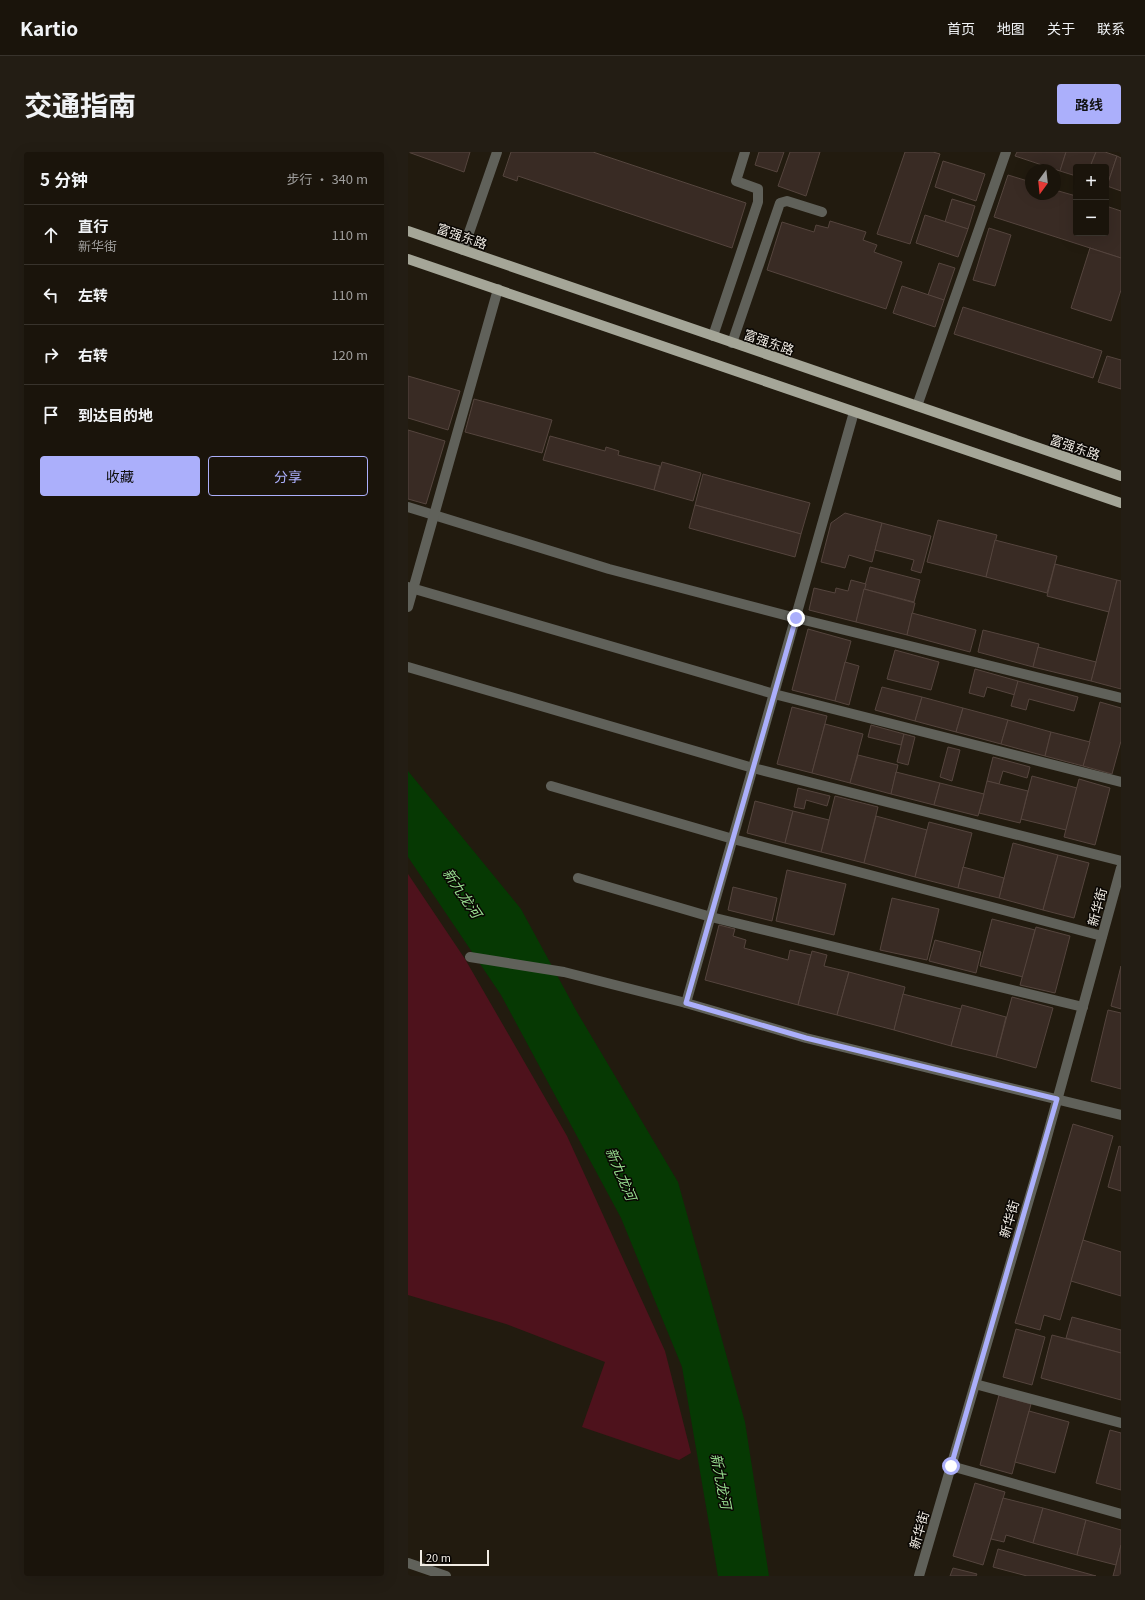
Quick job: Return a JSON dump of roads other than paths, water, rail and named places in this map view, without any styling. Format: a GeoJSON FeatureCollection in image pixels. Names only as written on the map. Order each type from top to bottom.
{"type":"FeatureCollection","features":[{"type":"Feature","properties":{"kind":"main road","name":"富强东路"},"geometry":{"type":"LineString","coordinates":[[408,232],[1121,476]]}},
{"type":"Feature","properties":{"kind":"main road"},"geometry":{"type":"LineString","coordinates":[[408,259],[1121,503]]}},
{"type":"Feature","properties":{"kind":"street"},"geometry":{"type":"LineString","coordinates":[[463,250],[496,152]]}},
{"type":"Feature","properties":{"kind":"street"},"geometry":{"type":"LineString","coordinates":[[713,336],[758,202],[758,189],[736,181],[745,152]]}},
{"type":"Feature","properties":{"kind":"street"},"geometry":{"type":"LineString","coordinates":[[917,406],[1006,152]]}},
{"type":"Feature","properties":{"kind":"street"},"geometry":{"type":"LineString","coordinates":[[732,343],[780,203],[787,201],[822,212]]}},
{"type":"Feature","properties":{"kind":"street"},"geometry":{"type":"LineString","coordinates":[[408,607],[411,588],[434,515],[498,290]]}},
{"type":"Feature","properties":{"kind":"street"},"geometry":{"type":"LineString","coordinates":[[686,1003],[854,412]]}},
{"type":"Feature","properties":{"kind":"street"},"geometry":{"type":"LineString","coordinates":[[408,507],[610,569],[796,618],[1121,698]]}},
{"type":"Feature","properties":{"kind":"street"},"geometry":{"type":"LineString","coordinates":[[411,588],[774,694],[1121,782]]}},
{"type":"Feature","properties":{"kind":"street"},"geometry":{"type":"LineString","coordinates":[[408,668],[753,768],[1121,861]]}},
{"type":"Feature","properties":{"kind":"street"},"geometry":{"type":"LineString","coordinates":[[551,786],[733,839],[1102,936]]}},
{"type":"Feature","properties":{"kind":"street","name":"新华街"},"geometry":{"type":"LineString","coordinates":[[919,1576],[1057,1099],[1121,868]]}},
{"type":"Feature","properties":{"kind":"street"},"geometry":{"type":"LineString","coordinates":[[578,878],[711,917],[1083,1007]]}},
{"type":"Feature","properties":{"kind":"street"},"geometry":{"type":"LineString","coordinates":[[470,957],[564,972],[686,1003],[806,1038],[1121,1115]]}},
{"type":"Feature","properties":{"kind":"street"},"geometry":{"type":"LineString","coordinates":[[975,1384],[1121,1423]]}},
{"type":"Feature","properties":{"kind":"street"},"geometry":{"type":"LineString","coordinates":[[951,1466],[1121,1514]]}},
{"type":"Feature","properties":{"kind":"street"},"geometry":{"type":"LineString","coordinates":[[408,1563],[446,1576]]}},
{"type":"Feature","properties":{"kind":"water","name":"新九龙河"},"geometry":{"type":"Polygon","coordinates":[[[408,771],[521,909],[577,1012],[678,1182],[745,1422],[769,1576],[718,1576],[682,1367],[621,1218],[501,995],[408,857],[408,771]]]}}]}
